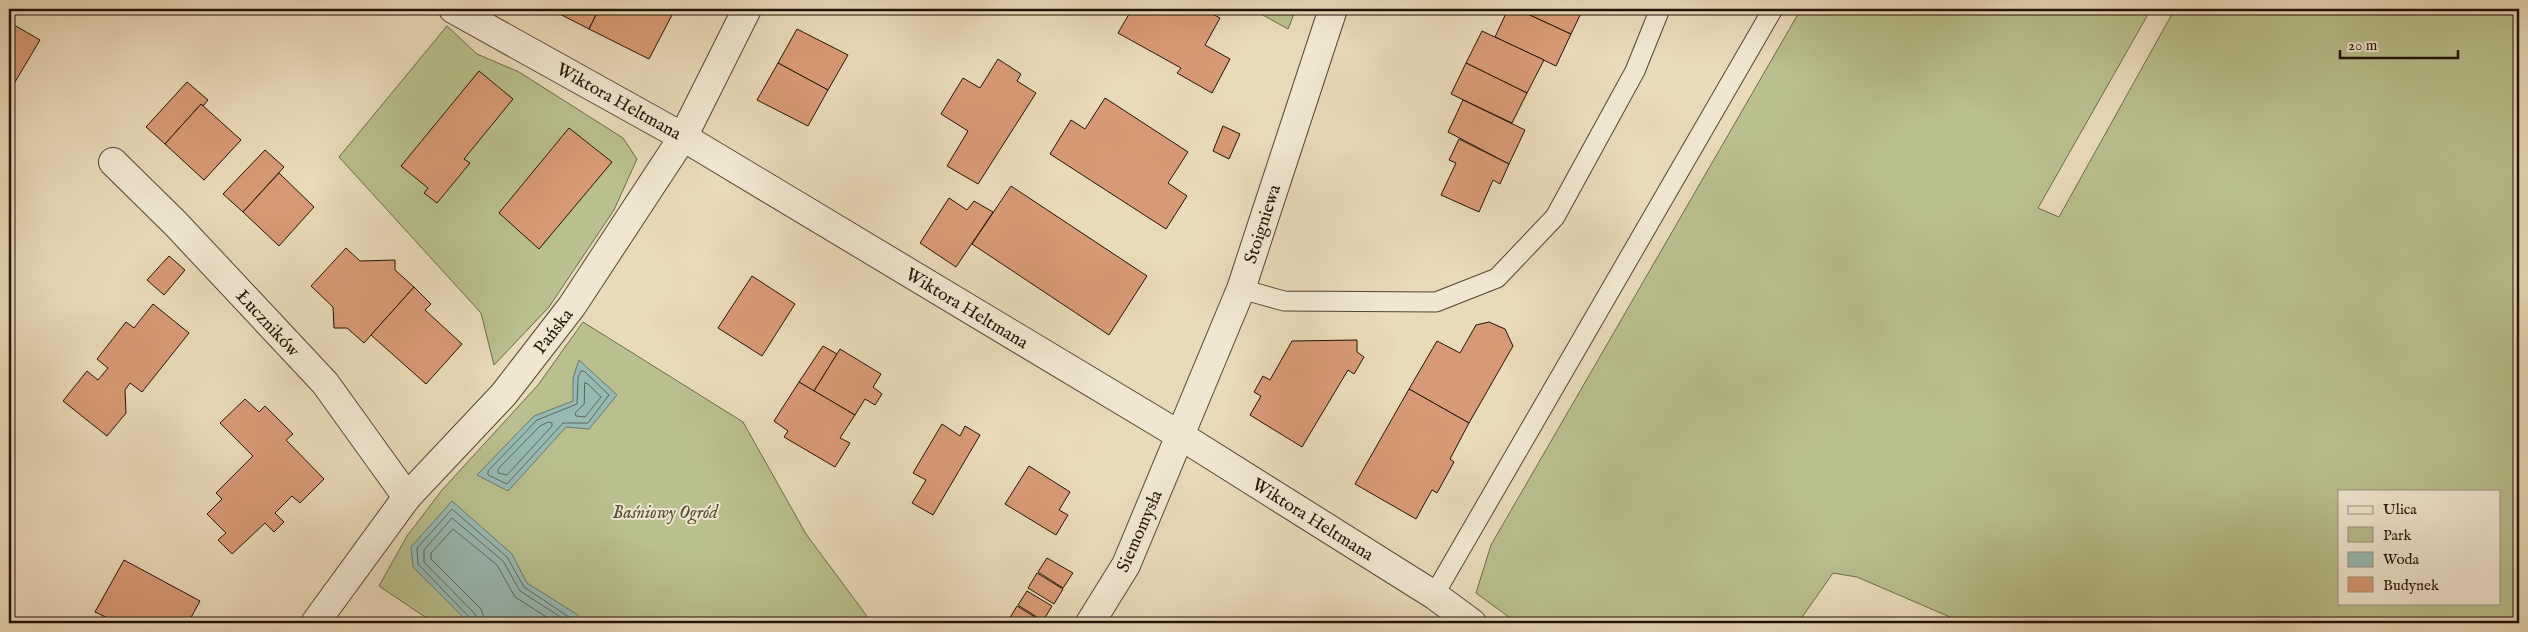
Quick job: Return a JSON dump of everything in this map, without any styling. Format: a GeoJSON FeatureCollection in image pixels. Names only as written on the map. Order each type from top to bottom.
{"type":"FeatureCollection","features":[{"type":"Feature","properties":{"kind":"street","name":"Wiktora Heltmana"},"geometry":{"type":"LineString","coordinates":[[452,9],[683,137],[1181,436],[1434,594],[1472,623]]}},
{"type":"Feature","properties":{"kind":"street","name":"Pańska"},"geometry":{"type":"LineString","coordinates":[[315,623],[407,497],[504,394],[572,306],[683,137],[747,9]]}},
{"type":"Feature","properties":{"kind":"street","name":"Stoigniewa"},"geometry":{"type":"LineString","coordinates":[[1181,436],[1241,289],[1333,9]]}},
{"type":"Feature","properties":{"kind":"street","name":"Łuczników"},"geometry":{"type":"LineString","coordinates":[[113,162],[176,224],[325,383],[407,497]]}},
{"type":"Feature","properties":{"kind":"street","name":"Siemomysła"},"geometry":{"type":"LineString","coordinates":[[1090,623],[1126,565],[1181,436]]}},
{"type":"Feature","properties":{"kind":"lane"},"geometry":{"type":"LineString","coordinates":[[1241,289],[1284,301],[1436,302],[1496,278],[1555,217],[1635,71],[1660,9]]}},
{"type":"Feature","properties":{"kind":"lane"},"geometry":{"type":"LineString","coordinates":[[1434,594],[1773,9]]}},
{"type":"Feature","properties":{"kind":"green space"},"geometry":{"type":"Polygon","coordinates":[[[1252,9],[1296,9],[1288,29],[1252,9]]]}},
{"type":"Feature","properties":{"kind":"green space"},"geometry":{"type":"Polygon","coordinates":[[[1801,9],[2151,9],[2038,208],[2059,217],[2172,14],[2186,9],[2519,9],[2519,623],[1964,623],[1857,577],[1833,573],[1798,623],[1517,623],[1476,593],[1491,545],[1801,9]]]}},
{"type":"Feature","properties":{"kind":"green space"},"geometry":{"type":"Polygon","coordinates":[[[447,26],[477,54],[519,72],[623,138],[637,159],[614,210],[549,307],[494,365],[481,313],[339,157],[447,26]]]}},
{"type":"Feature","properties":{"kind":"green space","name":"Baśniowy Ogród"},"geometry":{"type":"Polygon","coordinates":[[[583,322],[743,422],[806,534],[872,623],[434,623],[379,586],[407,536],[442,490],[538,385],[583,322]]]}},
{"type":"Feature","properties":{"kind":"water"},"geometry":{"type":"Polygon","coordinates":[[[579,360],[617,395],[589,429],[566,427],[508,491],[477,475],[534,416],[573,401],[573,378],[579,360]]]}},
{"type":"Feature","properties":{"kind":"water"},"geometry":{"type":"Polygon","coordinates":[[[452,501],[512,554],[527,583],[578,615],[583,623],[469,623],[413,567],[411,547],[452,501]]]}},
{"type":"Feature","properties":{"kind":"building"},"geometry":{"type":"Polygon","coordinates":[[[550,9],[599,9],[589,29],[550,9]]]}},
{"type":"Feature","properties":{"kind":"building"},"geometry":{"type":"Polygon","coordinates":[[[599,9],[666,9],[673,13],[649,59],[589,29],[599,9]]]}},
{"type":"Feature","properties":{"kind":"building"},"geometry":{"type":"Polygon","coordinates":[[[1132,9],[1203,9],[1220,18],[1205,45],[1230,59],[1212,93],[1177,73],[1181,68],[1118,33],[1132,9]]]}},
{"type":"Feature","properties":{"kind":"building"},"geometry":{"type":"Polygon","coordinates":[[[1508,9],[1517,9],[1571,34],[1556,66],[1495,37],[1508,9]]]}},
{"type":"Feature","properties":{"kind":"building"},"geometry":{"type":"Polygon","coordinates":[[[1517,9],[1583,9],[1571,34],[1517,9]]]}},
{"type":"Feature","properties":{"kind":"building"},"geometry":{"type":"Polygon","coordinates":[[[9,22],[40,40],[12,87],[9,85],[9,22]]]}},
{"type":"Feature","properties":{"kind":"building"},"geometry":{"type":"Polygon","coordinates":[[[797,29],[848,55],[828,90],[778,63],[797,29]]]}},
{"type":"Feature","properties":{"kind":"building"},"geometry":{"type":"Polygon","coordinates":[[[1482,31],[1544,60],[1527,93],[1466,63],[1482,31]]]}},
{"type":"Feature","properties":{"kind":"building"},"geometry":{"type":"Polygon","coordinates":[[[998,59],[1021,74],[1017,81],[1036,93],[978,184],[947,166],[968,131],[941,114],[963,78],[980,88],[998,59]]]}},
{"type":"Feature","properties":{"kind":"building"},"geometry":{"type":"Polygon","coordinates":[[[778,63],[828,90],[808,126],[757,100],[778,63]]]}},
{"type":"Feature","properties":{"kind":"building"},"geometry":{"type":"Polygon","coordinates":[[[1466,63],[1527,93],[1512,123],[1451,94],[1466,63]]]}},
{"type":"Feature","properties":{"kind":"building"},"geometry":{"type":"Polygon","coordinates":[[[479,71],[513,99],[464,159],[470,163],[437,203],[424,193],[428,188],[401,166],[479,71]]]}},
{"type":"Feature","properties":{"kind":"building"},"geometry":{"type":"Polygon","coordinates":[[[187,82],[208,100],[203,106],[201,104],[165,144],[146,127],[187,82]]]}},
{"type":"Feature","properties":{"kind":"building"},"geometry":{"type":"Polygon","coordinates":[[[1105,98],[1188,152],[1168,183],[1187,196],[1166,229],[1050,154],[1071,120],[1085,129],[1105,98]]]}},
{"type":"Feature","properties":{"kind":"building"},"geometry":{"type":"Polygon","coordinates":[[[1463,100],[1525,130],[1509,164],[1448,132],[1463,100]]]}},
{"type":"Feature","properties":{"kind":"building"},"geometry":{"type":"Polygon","coordinates":[[[201,104],[241,140],[204,180],[165,144],[201,104]]]}},
{"type":"Feature","properties":{"kind":"building"},"geometry":{"type":"Polygon","coordinates":[[[1223,126],[1240,134],[1229,159],[1213,151],[1223,126]]]}},
{"type":"Feature","properties":{"kind":"building"},"geometry":{"type":"Polygon","coordinates":[[[569,128],[612,162],[539,249],[499,213],[569,128]]]}},
{"type":"Feature","properties":{"kind":"building"},"geometry":{"type":"Polygon","coordinates":[[[1459,139],[1509,164],[1500,184],[1493,180],[1479,212],[1441,195],[1456,163],[1449,160],[1459,139]]]}},
{"type":"Feature","properties":{"kind":"building"},"geometry":{"type":"Polygon","coordinates":[[[265,150],[284,167],[243,212],[223,194],[265,150]]]}},
{"type":"Feature","properties":{"kind":"building"},"geometry":{"type":"Polygon","coordinates":[[[279,173],[314,207],[279,246],[243,212],[279,173]]]}},
{"type":"Feature","properties":{"kind":"building"},"geometry":{"type":"Polygon","coordinates":[[[1011,186],[1147,276],[1109,335],[972,244],[1011,186]]]}},
{"type":"Feature","properties":{"kind":"building"},"geometry":{"type":"Polygon","coordinates":[[[949,198],[967,210],[974,201],[993,212],[956,267],[920,243],[949,198]]]}},
{"type":"Feature","properties":{"kind":"building"},"geometry":{"type":"Polygon","coordinates":[[[346,248],[360,261],[395,260],[395,270],[414,287],[364,343],[347,328],[334,328],[333,307],[311,286],[346,248]]]}},
{"type":"Feature","properties":{"kind":"building"},"geometry":{"type":"Polygon","coordinates":[[[169,256],[185,270],[164,295],[147,280],[169,256]]]}},
{"type":"Feature","properties":{"kind":"building"},"geometry":{"type":"Polygon","coordinates":[[[752,276],[795,304],[762,356],[718,328],[752,276]]]}},
{"type":"Feature","properties":{"kind":"building"},"geometry":{"type":"Polygon","coordinates":[[[414,287],[431,304],[425,310],[462,344],[426,384],[371,335],[414,287]]]}},
{"type":"Feature","properties":{"kind":"building"},"geometry":{"type":"Polygon","coordinates":[[[153,304],[189,333],[142,392],[130,383],[125,390],[126,413],[107,436],[63,401],[87,371],[98,380],[108,368],[97,359],[126,322],[134,328],[153,304]]]}},
{"type":"Feature","properties":{"kind":"building"},"geometry":{"type":"Polygon","coordinates":[[[1489,322],[1505,329],[1513,346],[1469,423],[1409,389],[1437,341],[1460,353],[1476,325],[1489,322]]]}},
{"type":"Feature","properties":{"kind":"building"},"geometry":{"type":"Polygon","coordinates":[[[1357,340],[1357,352],[1364,357],[1354,374],[1348,370],[1302,447],[1250,415],[1261,396],[1254,392],[1263,376],[1270,380],[1292,341],[1357,340]]]}},
{"type":"Feature","properties":{"kind":"building"},"geometry":{"type":"Polygon","coordinates":[[[823,346],[837,354],[814,391],[799,382],[823,346]]]}},
{"type":"Feature","properties":{"kind":"building"},"geometry":{"type":"Polygon","coordinates":[[[840,349],[881,374],[873,387],[882,394],[875,405],[865,399],[855,415],[814,391],[840,349]]]}},
{"type":"Feature","properties":{"kind":"building"},"geometry":{"type":"Polygon","coordinates":[[[799,382],[855,415],[840,438],[850,443],[835,467],[784,437],[788,431],[774,421],[799,382]]]}},
{"type":"Feature","properties":{"kind":"building"},"geometry":{"type":"Polygon","coordinates":[[[1409,389],[1469,423],[1450,459],[1454,462],[1437,493],[1432,490],[1416,519],[1355,484],[1409,389]]]}},
{"type":"Feature","properties":{"kind":"building"},"geometry":{"type":"Polygon","coordinates":[[[245,399],[259,412],[265,406],[293,434],[286,440],[324,479],[300,503],[292,496],[275,513],[284,522],[274,532],[265,523],[232,554],[218,540],[226,533],[207,514],[222,499],[216,493],[253,456],[220,423],[245,399]]]}},
{"type":"Feature","properties":{"kind":"building"},"geometry":{"type":"Polygon","coordinates":[[[942,424],[960,436],[965,426],[980,435],[933,515],[912,503],[926,480],[913,473],[942,424]]]}},
{"type":"Feature","properties":{"kind":"building"},"geometry":{"type":"Polygon","coordinates":[[[1029,466],[1070,492],[1059,510],[1068,515],[1056,535],[1005,504],[1029,466]]]}},
{"type":"Feature","properties":{"kind":"building"},"geometry":{"type":"Polygon","coordinates":[[[1047,558],[1073,573],[1063,588],[1038,572],[1047,558]]]}},
{"type":"Feature","properties":{"kind":"building"},"geometry":{"type":"Polygon","coordinates":[[[124,560],[200,601],[188,623],[118,623],[95,612],[124,560]]]}},
{"type":"Feature","properties":{"kind":"building"},"geometry":{"type":"Polygon","coordinates":[[[1037,573],[1063,589],[1054,604],[1028,588],[1037,573]]]}},
{"type":"Feature","properties":{"kind":"building"},"geometry":{"type":"Polygon","coordinates":[[[1027,591],[1052,606],[1043,621],[1018,605],[1027,591]]]}},
{"type":"Feature","properties":{"kind":"building"},"geometry":{"type":"Polygon","coordinates":[[[1017,606],[1043,622],[1012,623],[1008,621],[1017,606]]]}}]}
